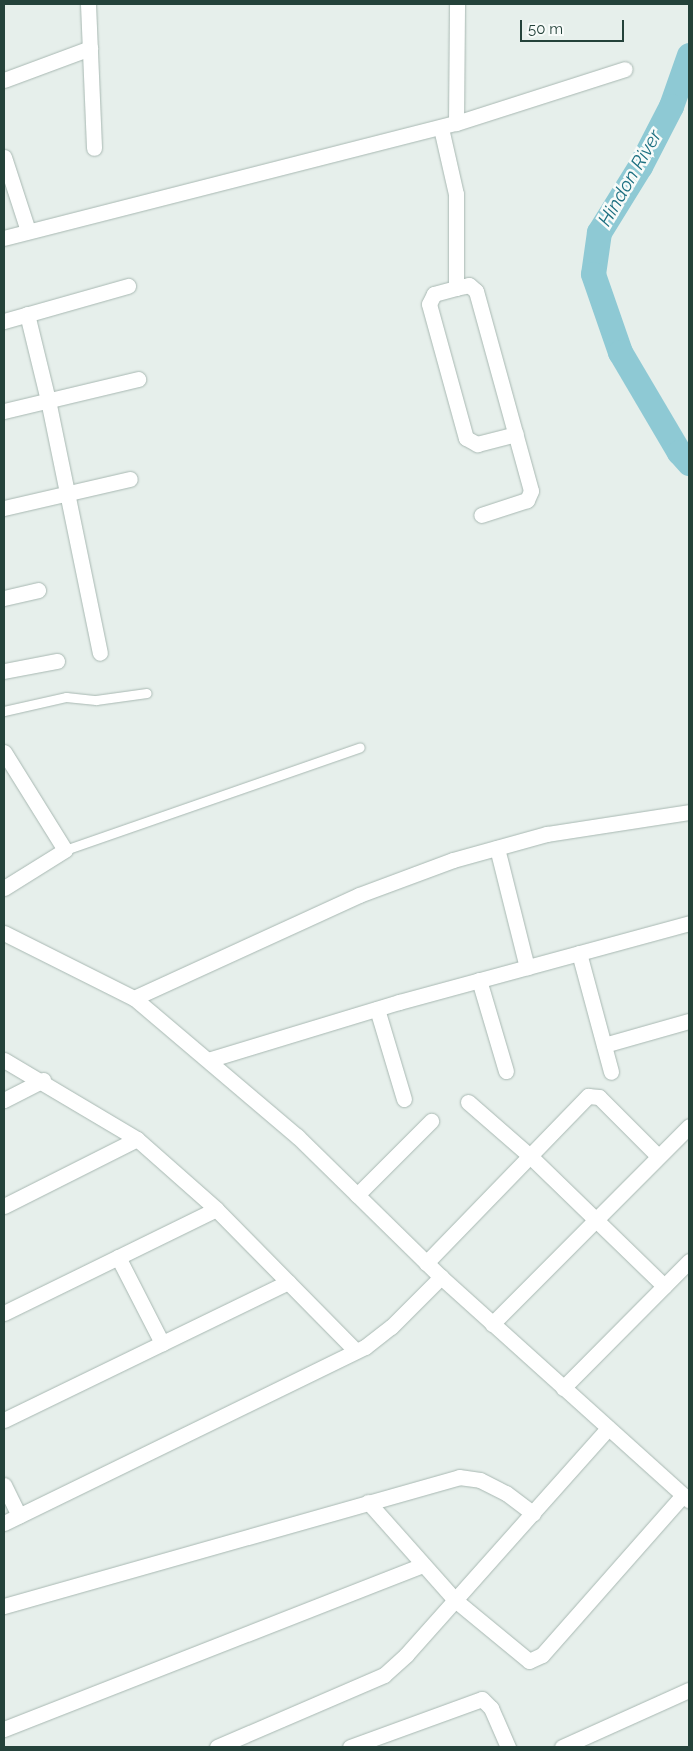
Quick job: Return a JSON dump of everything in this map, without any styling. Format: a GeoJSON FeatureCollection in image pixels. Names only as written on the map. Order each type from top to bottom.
{"type":"FeatureCollection","features":[{"type":"Feature","properties":{"kind":"street"},"geometry":{"type":"LineString","coordinates":[[88,4],[94,148]]}},
{"type":"Feature","properties":{"kind":"street"},"geometry":{"type":"LineString","coordinates":[[456,123],[458,4]]}},
{"type":"Feature","properties":{"kind":"street"},"geometry":{"type":"LineString","coordinates":[[4,80],[90,48]]}},
{"type":"Feature","properties":{"kind":"street"},"geometry":{"type":"LineString","coordinates":[[4,238],[441,128],[625,69]]}},
{"type":"Feature","properties":{"kind":"street"},"geometry":{"type":"LineString","coordinates":[[441,128],[456,194],[456,288]]}},
{"type":"Feature","properties":{"kind":"street"},"geometry":{"type":"LineString","coordinates":[[4,157],[28,231]]}},
{"type":"Feature","properties":{"kind":"street"},"geometry":{"type":"LineString","coordinates":[[481,515],[527,500],[532,495],[516,434],[476,291],[468,285],[434,294],[429,304],[466,438],[477,444],[516,434]]}},
{"type":"Feature","properties":{"kind":"street"},"geometry":{"type":"LineString","coordinates":[[4,321],[128,286]]}},
{"type":"Feature","properties":{"kind":"street"},"geometry":{"type":"LineString","coordinates":[[27,314],[48,400],[100,653]]}},
{"type":"Feature","properties":{"kind":"street"},"geometry":{"type":"LineString","coordinates":[[4,411],[138,379]]}},
{"type":"Feature","properties":{"kind":"street"},"geometry":{"type":"LineString","coordinates":[[4,508],[130,479]]}},
{"type":"Feature","properties":{"kind":"street"},"geometry":{"type":"LineString","coordinates":[[4,598],[38,590]]}},
{"type":"Feature","properties":{"kind":"street"},"geometry":{"type":"LineString","coordinates":[[4,672],[56,661]]}},
{"type":"Feature","properties":{"kind":"street"},"geometry":{"type":"LineString","coordinates":[[4,752],[65,850],[4,888]]}},
{"type":"Feature","properties":{"kind":"street"},"geometry":{"type":"LineString","coordinates":[[134,998],[360,895],[453,860],[547,834],[689,812]]}},
{"type":"Feature","properties":{"kind":"street"},"geometry":{"type":"LineString","coordinates":[[497,848],[528,967]]}},
{"type":"Feature","properties":{"kind":"street"},"geometry":{"type":"LineString","coordinates":[[208,1060],[378,1008],[689,923]]}},
{"type":"Feature","properties":{"kind":"street"},"geometry":{"type":"LineString","coordinates":[[4,933],[134,998],[297,1136],[441,1277],[686,1498],[536,1660],[521,1658],[455,1600],[368,1502]]}},
{"type":"Feature","properties":{"kind":"street"},"geometry":{"type":"LineString","coordinates":[[579,953],[611,1072]]}},
{"type":"Feature","properties":{"kind":"street"},"geometry":{"type":"LineString","coordinates":[[479,980],[506,1071]]}},
{"type":"Feature","properties":{"kind":"street"},"geometry":{"type":"LineString","coordinates":[[378,1008],[404,1099]]}},
{"type":"Feature","properties":{"kind":"street"},"geometry":{"type":"LineString","coordinates":[[604,1045],[689,1021]]}},
{"type":"Feature","properties":{"kind":"street"},"geometry":{"type":"LineString","coordinates":[[4,1060],[42,1080],[137,1139],[216,1209],[356,1351]]}},
{"type":"Feature","properties":{"kind":"street"},"geometry":{"type":"LineString","coordinates":[[4,1100],[42,1080]]}},
{"type":"Feature","properties":{"kind":"street"},"geometry":{"type":"LineString","coordinates":[[426,1263],[583,1100],[592,1095],[599,1097],[658,1156]]}},
{"type":"Feature","properties":{"kind":"street"},"geometry":{"type":"LineString","coordinates":[[468,1102],[530,1156],[664,1286]]}},
{"type":"Feature","properties":{"kind":"street"},"geometry":{"type":"LineString","coordinates":[[357,1195],[430,1121]]}},
{"type":"Feature","properties":{"kind":"street"},"geometry":{"type":"LineString","coordinates":[[492,1324],[689,1126]]}},
{"type":"Feature","properties":{"kind":"street"},"geometry":{"type":"LineString","coordinates":[[4,1206],[137,1139]]}},
{"type":"Feature","properties":{"kind":"street"},"geometry":{"type":"LineString","coordinates":[[4,1313],[216,1209]]}},
{"type":"Feature","properties":{"kind":"street"},"geometry":{"type":"LineString","coordinates":[[118,1257],[162,1343]]}},
{"type":"Feature","properties":{"kind":"street"},"geometry":{"type":"LineString","coordinates":[[563,1388],[689,1261]]}},
{"type":"Feature","properties":{"kind":"street"},"geometry":{"type":"LineString","coordinates":[[4,1523],[356,1351],[391,1327],[441,1277]]}},
{"type":"Feature","properties":{"kind":"street"},"geometry":{"type":"LineString","coordinates":[[4,1420],[288,1282]]}},
{"type":"Feature","properties":{"kind":"street"},"geometry":{"type":"LineString","coordinates":[[218,1747],[384,1675],[455,1600],[608,1428]]}},
{"type":"Feature","properties":{"kind":"street"},"geometry":{"type":"LineString","coordinates":[[4,1606],[448,1479],[471,1477],[506,1493],[533,1513]]}},
{"type":"Feature","properties":{"kind":"street"},"geometry":{"type":"LineString","coordinates":[[4,1485],[19,1516]]}},
{"type":"Feature","properties":{"kind":"street"},"geometry":{"type":"LineString","coordinates":[[4,1729],[422,1565]]}},
{"type":"Feature","properties":{"kind":"street"},"geometry":{"type":"LineString","coordinates":[[562,1747],[689,1690]]}},
{"type":"Feature","properties":{"kind":"street"},"geometry":{"type":"LineString","coordinates":[[359,1746],[482,1699],[491,1708],[508,1747]]}},
{"type":"Feature","properties":{"kind":"lane"},"geometry":{"type":"LineString","coordinates":[[4,711],[66,697],[96,700],[147,693]]}},
{"type":"Feature","properties":{"kind":"lane"},"geometry":{"type":"LineString","coordinates":[[65,850],[360,748]]}},
{"type":"Feature","properties":{"kind":"waterway","name":"Hindon River"},"geometry":{"type":"LineString","coordinates":[[689,55],[671,106],[640,166],[599,232],[593,274],[620,352],[679,452],[689,463]]}}]}
